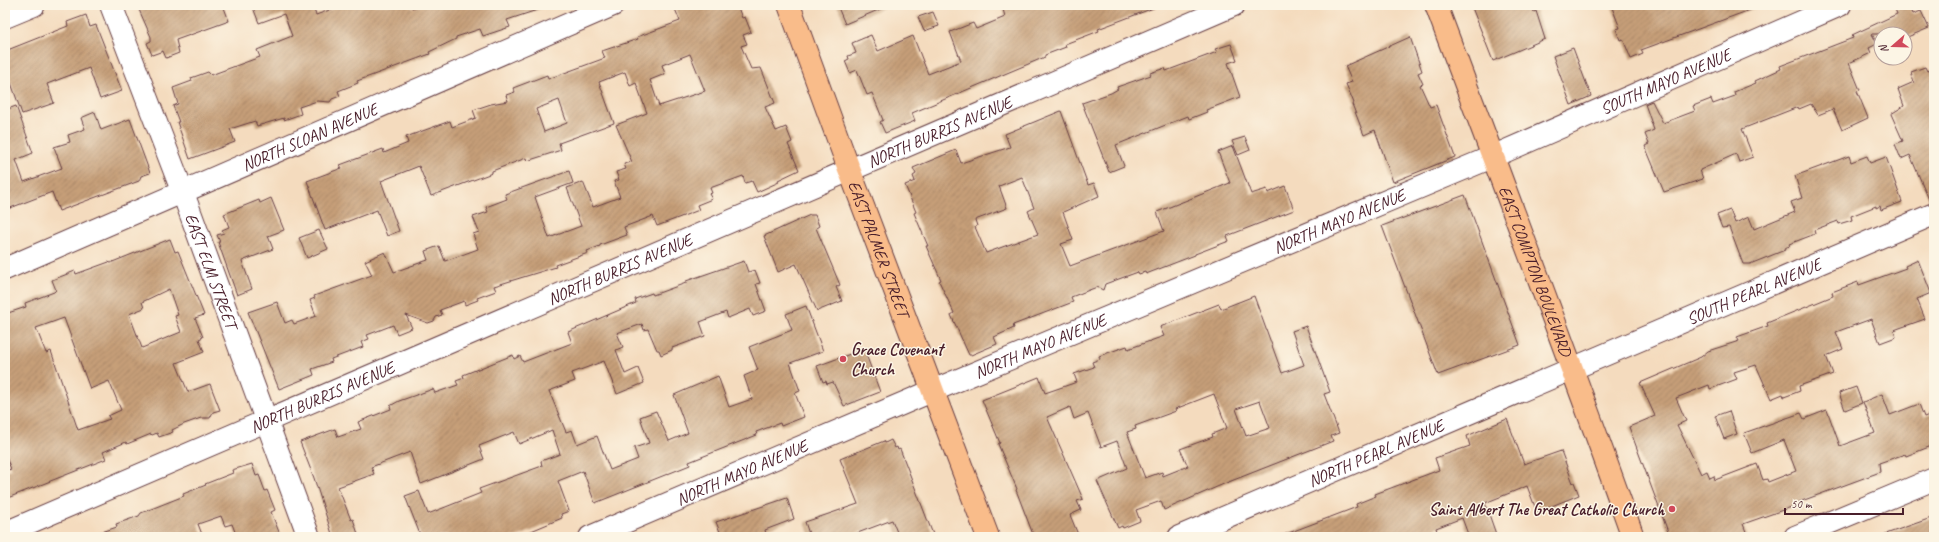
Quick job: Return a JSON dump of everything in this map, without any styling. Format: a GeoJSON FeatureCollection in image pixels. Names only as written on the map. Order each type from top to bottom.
{"type":"FeatureCollection","features":[{"type":"Feature","properties":{"kind":"main road","name":"EAST PALMER STREET"},"geometry":{"type":"LineString","coordinates":[[789,5],[932,391],[988,537]]}},
{"type":"Feature","properties":{"kind":"main road","name":"EAST COMPTON BOULEVARD"},"geometry":{"type":"LineString","coordinates":[[1436,5],[1492,157],[1573,368],[1633,537]]}},
{"type":"Feature","properties":{"kind":"street"},"geometry":{"type":"LineString","coordinates":[[5,17],[34,5]]}},
{"type":"Feature","properties":{"kind":"street","name":"EAST ELM STREET"},"geometry":{"type":"LineString","coordinates":[[111,5],[268,421],[309,537]]}},
{"type":"Feature","properties":{"kind":"street","name":"NORTH SLOAN AVENUE"},"geometry":{"type":"LineString","coordinates":[[5,269],[614,5]]}},
{"type":"Feature","properties":{"kind":"street","name":"NORTH BURRIS AVENUE"},"geometry":{"type":"LineString","coordinates":[[5,533],[268,421],[849,169],[1234,5]]}},
{"type":"Feature","properties":{"kind":"street","name":"SOUTH MAYO AVENUE"},"geometry":{"type":"LineString","coordinates":[[1492,157],[1840,5]]}},
{"type":"Feature","properties":{"kind":"street","name":"NORTH MAYO AVENUE"},"geometry":{"type":"LineString","coordinates":[[590,537],[932,391],[1492,157]]}},
{"type":"Feature","properties":{"kind":"street","name":"SOUTH PEARL AVENUE"},"geometry":{"type":"LineString","coordinates":[[1573,368],[1934,214]]}},
{"type":"Feature","properties":{"kind":"street","name":"NORTH PEARL AVENUE"},"geometry":{"type":"LineString","coordinates":[[1179,537],[1573,368]]}},
{"type":"Feature","properties":{"kind":"street"},"geometry":{"type":"LineString","coordinates":[[1795,537],[1934,479]]}},
{"type":"Feature","properties":{"kind":"building"},"geometry":{"type":"Polygon","coordinates":[[[137,5],[223,5],[229,21],[176,40],[179,53],[166,58],[163,51],[152,55],[147,43],[151,41],[151,37],[137,5]]]}},
{"type":"Feature","properties":{"kind":"building"},"geometry":{"type":"Polygon","coordinates":[[[252,5],[312,5],[316,15],[343,5],[411,5],[412,8],[422,5],[545,5],[546,7],[507,20],[510,27],[483,36],[480,29],[456,37],[456,39],[429,52],[430,54],[357,81],[358,83],[338,91],[340,96],[332,99],[330,102],[317,101],[299,107],[301,114],[284,120],[284,118],[257,126],[255,121],[230,129],[235,142],[190,159],[173,106],[178,104],[173,88],[192,81],[191,78],[208,72],[211,75],[260,57],[257,50],[292,36],[284,14],[259,23],[252,5]]]}},
{"type":"Feature","properties":{"kind":"building"},"geometry":{"type":"Polygon","coordinates":[[[686,5],[737,5],[742,18],[745,17],[751,32],[743,35],[747,44],[741,46],[751,69],[761,68],[775,103],[765,107],[776,131],[786,127],[792,142],[788,144],[799,170],[778,180],[779,182],[757,192],[752,181],[745,183],[743,176],[710,188],[712,193],[709,194],[712,199],[697,205],[699,210],[657,226],[653,216],[624,227],[627,235],[587,251],[588,253],[555,265],[556,267],[494,286],[496,291],[477,298],[478,300],[465,305],[464,301],[440,310],[442,315],[436,317],[434,321],[428,323],[406,315],[412,328],[397,334],[393,325],[367,335],[369,339],[361,342],[363,347],[331,359],[332,362],[312,369],[314,375],[279,389],[248,312],[277,302],[285,323],[292,320],[294,324],[316,316],[310,300],[315,298],[314,296],[372,275],[365,261],[385,252],[394,272],[428,260],[425,251],[439,246],[445,261],[478,249],[473,234],[479,232],[473,217],[488,212],[486,207],[507,199],[505,194],[569,171],[573,183],[535,197],[549,238],[581,226],[567,188],[583,182],[593,207],[620,197],[614,181],[619,180],[616,172],[626,169],[624,164],[632,162],[616,125],[647,113],[636,83],[630,86],[625,72],[599,82],[614,123],[559,143],[561,150],[527,161],[526,158],[492,171],[492,173],[431,196],[419,166],[381,181],[399,231],[387,236],[377,210],[325,230],[307,181],[342,168],[340,165],[383,149],[384,153],[408,143],[406,137],[450,121],[452,127],[476,118],[473,110],[491,104],[508,101],[506,95],[515,92],[513,88],[547,75],[548,79],[605,58],[602,51],[638,39],[637,37],[680,21],[675,9],[686,5]],[[690,54],[662,65],[665,74],[650,80],[659,106],[705,91],[690,54]],[[559,100],[536,109],[544,132],[567,123],[559,100]]]}},
{"type":"Feature","properties":{"kind":"building"},"geometry":{"type":"Polygon","coordinates":[[[837,5],[890,5],[845,24],[837,5]]]}},
{"type":"Feature","properties":{"kind":"building"},"geometry":{"type":"Polygon","coordinates":[[[1002,5],[1156,5],[1156,7],[1098,29],[1099,31],[1065,44],[1066,47],[1045,55],[1045,57],[912,113],[915,121],[885,133],[880,122],[883,120],[872,93],[867,95],[857,70],[850,73],[845,61],[849,59],[848,56],[856,53],[852,43],[871,35],[878,51],[913,36],[928,74],[961,61],[950,32],[973,23],[976,29],[1005,17],[1002,5]]]}},
{"type":"Feature","properties":{"kind":"building"},"geometry":{"type":"Polygon","coordinates":[[[1471,5],[1532,5],[1534,12],[1536,11],[1545,39],[1493,61],[1471,5]]]}},
{"type":"Feature","properties":{"kind":"building"},"geometry":{"type":"Polygon","coordinates":[[[1611,5],[1758,5],[1758,7],[1641,50],[1643,54],[1631,59],[1623,39],[1620,40],[1616,29],[1620,28],[1611,5]]]}},
{"type":"Feature","properties":{"kind":"building"},"geometry":{"type":"Polygon","coordinates":[[[1909,5],[1913,14],[1921,11],[1929,28],[1913,35],[1913,26],[1873,26],[1873,46],[1869,48],[1871,53],[1849,63],[1860,90],[1857,91],[1868,118],[1842,130],[1833,109],[1818,115],[1811,104],[1799,109],[1798,107],[1742,129],[1753,157],[1739,162],[1736,154],[1700,170],[1703,179],[1664,192],[1645,146],[1649,144],[1645,134],[1654,130],[1645,104],[1652,101],[1663,123],[1695,111],[1693,106],[1711,99],[1713,104],[1735,96],[1734,92],[1756,83],[1755,81],[1781,69],[1780,66],[1853,38],[1852,35],[1897,14],[1895,9],[1909,5]]]}},
{"type":"Feature","properties":{"kind":"building"},"geometry":{"type":"Polygon","coordinates":[[[933,12],[939,26],[924,31],[918,17],[933,12]]]}},
{"type":"Feature","properties":{"kind":"building"},"geometry":{"type":"Polygon","coordinates":[[[86,15],[90,27],[96,25],[122,91],[100,99],[89,68],[47,84],[54,103],[22,114],[5,66],[5,51],[68,26],[67,22],[86,15]]]}},
{"type":"Feature","properties":{"kind":"building"},"geometry":{"type":"Polygon","coordinates":[[[1410,37],[1422,71],[1418,73],[1423,84],[1420,85],[1430,107],[1436,105],[1455,157],[1393,182],[1375,130],[1364,135],[1352,104],[1354,103],[1346,84],[1352,82],[1345,66],[1410,37]]]}},
{"type":"Feature","properties":{"kind":"building"},"geometry":{"type":"Polygon","coordinates":[[[1231,44],[1237,60],[1228,63],[1240,97],[1206,110],[1207,112],[1189,119],[1188,116],[1116,145],[1124,166],[1109,172],[1082,103],[1111,93],[1118,89],[1117,87],[1151,75],[1150,73],[1165,68],[1166,71],[1217,52],[1215,49],[1231,44]]]}},
{"type":"Feature","properties":{"kind":"building"},"geometry":{"type":"Polygon","coordinates":[[[1573,48],[1591,96],[1571,105],[1553,56],[1573,48]]]}},
{"type":"Feature","properties":{"kind":"building"},"geometry":{"type":"Polygon","coordinates":[[[1925,67],[1927,71],[1934,69],[1934,202],[1930,202],[1910,155],[1901,159],[1895,144],[1903,141],[1891,114],[1904,106],[1898,89],[1914,82],[1911,72],[1925,67]]]}},
{"type":"Feature","properties":{"kind":"building"},"geometry":{"type":"Polygon","coordinates":[[[16,106],[33,153],[16,160],[24,182],[62,168],[54,147],[70,142],[68,135],[85,129],[81,118],[95,112],[101,130],[130,119],[150,173],[141,176],[139,181],[59,211],[52,192],[5,210],[5,134],[10,140],[5,127],[5,110],[16,106]]]}},
{"type":"Feature","properties":{"kind":"building"},"geometry":{"type":"Polygon","coordinates":[[[1061,111],[1088,185],[1094,183],[1099,196],[1063,212],[1073,240],[1061,244],[1070,266],[1164,231],[1157,212],[1230,183],[1218,152],[1233,146],[1251,194],[1267,189],[1268,193],[1285,186],[1294,210],[1227,236],[1229,241],[1195,255],[1146,274],[1145,272],[1139,274],[1138,272],[1105,284],[1103,290],[1097,287],[1071,297],[1073,302],[1013,325],[1014,328],[994,337],[997,344],[969,355],[951,315],[954,313],[939,281],[941,280],[926,246],[928,246],[914,213],[916,212],[905,185],[915,181],[913,176],[916,174],[913,168],[956,150],[961,163],[1010,147],[1005,134],[1061,111]],[[1022,177],[999,186],[1007,208],[975,220],[977,226],[975,227],[986,253],[1038,234],[1028,211],[1034,208],[1022,177]]]}},
{"type":"Feature","properties":{"kind":"building"},"geometry":{"type":"Polygon","coordinates":[[[1245,137],[1250,150],[1238,155],[1232,141],[1245,137]]]}},
{"type":"Feature","properties":{"kind":"building"},"geometry":{"type":"Polygon","coordinates":[[[1849,156],[1851,162],[1867,156],[1870,163],[1886,157],[1902,202],[1881,210],[1880,206],[1876,208],[1876,206],[1851,216],[1852,220],[1839,224],[1838,221],[1814,230],[1815,234],[1789,244],[1790,246],[1784,248],[1785,250],[1750,264],[1743,264],[1729,227],[1722,228],[1717,215],[1730,210],[1735,223],[1749,217],[1754,229],[1795,212],[1791,202],[1802,198],[1795,176],[1849,156]]]}},
{"type":"Feature","properties":{"kind":"building"},"geometry":{"type":"Polygon","coordinates":[[[1465,195],[1520,345],[1438,375],[1382,226],[1465,195]]]}},
{"type":"Feature","properties":{"kind":"building"},"geometry":{"type":"Polygon","coordinates":[[[271,198],[284,230],[268,236],[273,249],[242,261],[252,289],[237,295],[218,242],[220,242],[217,235],[224,233],[222,230],[229,227],[224,214],[259,200],[260,203],[271,198]]]}},
{"type":"Feature","properties":{"kind":"building"},"geometry":{"type":"Polygon","coordinates":[[[810,215],[815,215],[819,226],[816,228],[840,285],[836,287],[842,301],[817,311],[796,264],[778,272],[764,236],[810,215]]]}},
{"type":"Feature","properties":{"kind":"building"},"geometry":{"type":"Polygon","coordinates":[[[319,230],[328,249],[307,258],[299,238],[319,230]]]}},
{"type":"Feature","properties":{"kind":"building"},"geometry":{"type":"Polygon","coordinates":[[[170,239],[175,252],[178,251],[204,315],[195,318],[203,337],[199,339],[204,352],[176,363],[188,392],[210,384],[220,410],[213,412],[210,418],[201,418],[184,424],[172,430],[173,432],[159,437],[157,433],[127,444],[126,442],[103,452],[106,459],[5,499],[5,471],[11,469],[5,455],[5,314],[26,307],[25,303],[54,292],[56,290],[52,280],[75,271],[76,274],[109,262],[110,263],[170,239]],[[169,289],[142,302],[144,308],[129,314],[142,348],[181,332],[175,316],[178,315],[169,289]],[[64,318],[36,328],[46,353],[51,351],[78,430],[110,419],[108,416],[121,410],[109,381],[90,389],[64,318]]]}},
{"type":"Feature","properties":{"kind":"building"},"geometry":{"type":"Polygon","coordinates":[[[1918,260],[1931,293],[1917,299],[1925,319],[1894,330],[1896,337],[1880,343],[1871,319],[1836,332],[1843,349],[1826,356],[1833,374],[1799,386],[1800,391],[1784,397],[1783,394],[1771,399],[1756,365],[1734,372],[1737,379],[1710,389],[1709,385],[1676,398],[1686,421],[1677,425],[1701,474],[1707,471],[1710,478],[1714,476],[1715,480],[1757,464],[1763,480],[1767,479],[1768,482],[1796,471],[1784,440],[1752,453],[1744,433],[1801,413],[1804,419],[1827,410],[1840,446],[1875,433],[1863,402],[1882,394],[1890,415],[1919,404],[1924,417],[1934,413],[1934,445],[1906,456],[1905,454],[1879,463],[1880,472],[1799,502],[1800,504],[1743,524],[1748,537],[1670,537],[1629,427],[1655,416],[1640,383],[1701,357],[1708,351],[1739,341],[1737,337],[1768,326],[1767,323],[1833,296],[1832,292],[1858,282],[1859,285],[1906,268],[1905,266],[1918,260]]]}},
{"type":"Feature","properties":{"kind":"building"},"geometry":{"type":"Polygon","coordinates":[[[744,261],[748,272],[755,270],[760,283],[756,284],[766,311],[753,316],[750,309],[728,318],[726,312],[700,322],[705,336],[672,348],[672,350],[661,355],[659,350],[657,350],[648,329],[644,330],[642,324],[617,333],[623,347],[616,350],[625,374],[638,368],[644,383],[617,394],[604,361],[572,373],[575,381],[549,391],[566,432],[572,430],[577,444],[597,436],[610,470],[638,459],[634,448],[649,443],[640,417],[656,411],[669,441],[688,433],[674,395],[718,376],[729,407],[752,399],[744,376],[758,370],[749,347],[792,330],[786,314],[806,306],[823,351],[790,363],[800,391],[795,393],[804,417],[781,426],[780,423],[756,432],[757,435],[689,462],[690,465],[595,503],[583,471],[558,481],[569,511],[561,514],[562,518],[517,537],[421,537],[405,496],[419,491],[428,514],[481,493],[479,489],[542,466],[541,461],[560,454],[552,430],[519,444],[514,432],[479,446],[484,459],[421,484],[410,452],[371,467],[374,474],[338,487],[351,520],[353,519],[358,534],[350,537],[333,537],[314,478],[300,442],[335,429],[338,437],[361,429],[358,422],[391,409],[390,406],[399,401],[433,389],[435,393],[458,385],[456,381],[464,378],[463,375],[513,355],[514,359],[520,356],[523,362],[572,343],[568,332],[636,303],[635,299],[652,293],[653,295],[686,283],[686,281],[744,261]]]}},
{"type":"Feature","properties":{"kind":"building"},"geometry":{"type":"Polygon","coordinates":[[[1254,296],[1282,373],[1304,365],[1292,331],[1306,326],[1330,392],[1324,394],[1339,433],[1331,436],[1333,441],[1226,483],[1164,510],[1161,501],[1136,510],[1140,521],[1123,528],[1122,526],[1118,528],[1097,481],[1127,468],[1117,441],[1101,447],[1088,413],[1074,419],[1070,407],[1047,417],[1083,499],[1077,501],[1081,510],[1070,515],[1079,537],[1034,537],[1016,490],[1017,489],[998,444],[1000,443],[982,400],[1039,377],[1045,393],[1077,382],[1074,374],[1094,367],[1092,362],[1100,359],[1099,356],[1127,346],[1128,349],[1164,336],[1160,327],[1219,304],[1221,309],[1254,296]],[[1214,394],[1175,409],[1176,411],[1135,426],[1136,429],[1127,432],[1145,478],[1162,472],[1163,476],[1188,466],[1180,449],[1213,437],[1212,434],[1227,428],[1214,394]],[[1260,401],[1236,409],[1246,436],[1270,428],[1260,401]]]}},
{"type":"Feature","properties":{"kind":"building"},"geometry":{"type":"Polygon","coordinates":[[[864,349],[880,392],[844,406],[833,382],[827,384],[826,381],[823,382],[817,366],[864,349]]]}},
{"type":"Feature","properties":{"kind":"building"},"geometry":{"type":"Polygon","coordinates":[[[1856,387],[1862,403],[1845,410],[1839,393],[1856,387]]]}},
{"type":"Feature","properties":{"kind":"building"},"geometry":{"type":"Polygon","coordinates":[[[1729,411],[1737,434],[1724,439],[1715,416],[1729,411]]]}},
{"type":"Feature","properties":{"kind":"building"},"geometry":{"type":"Polygon","coordinates":[[[1507,419],[1524,464],[1561,451],[1579,495],[1537,512],[1527,486],[1485,503],[1497,537],[1469,537],[1462,518],[1436,528],[1439,537],[1278,537],[1357,507],[1356,504],[1376,496],[1375,494],[1439,470],[1435,458],[1470,446],[1467,436],[1507,419]]]}},
{"type":"Feature","properties":{"kind":"building"},"geometry":{"type":"Polygon","coordinates":[[[891,440],[895,448],[897,447],[898,450],[900,449],[934,537],[899,537],[892,520],[847,537],[810,537],[805,522],[858,504],[840,459],[884,441],[885,443],[891,440]]]}},
{"type":"Feature","properties":{"kind":"building"},"geometry":{"type":"Polygon","coordinates":[[[252,464],[256,476],[259,475],[265,491],[267,490],[275,510],[271,512],[281,537],[237,537],[232,524],[225,526],[221,516],[198,524],[203,537],[93,537],[93,535],[117,527],[116,524],[139,516],[141,513],[184,496],[183,494],[233,473],[232,470],[252,464]]]}},
{"type":"Feature","properties":{"kind":"building"},"geometry":{"type":"Polygon","coordinates":[[[787,498],[794,519],[765,530],[766,534],[757,537],[722,537],[716,522],[787,498]]]}},
{"type":"Feature","properties":{"kind":"building"},"geometry":{"type":"Polygon","coordinates":[[[1934,517],[1934,537],[1883,537],[1883,535],[1934,517]]]}},
{"type":"Feature","properties":{"kind":"place","name":"Grace Covenant Church"},"geometry":{"type":"Point","coordinates":[843,359]}},
{"type":"Feature","properties":{"kind":"place","name":"Saint Albert The Great Catholic Church"},"geometry":{"type":"Point","coordinates":[1672,509]}}]}
